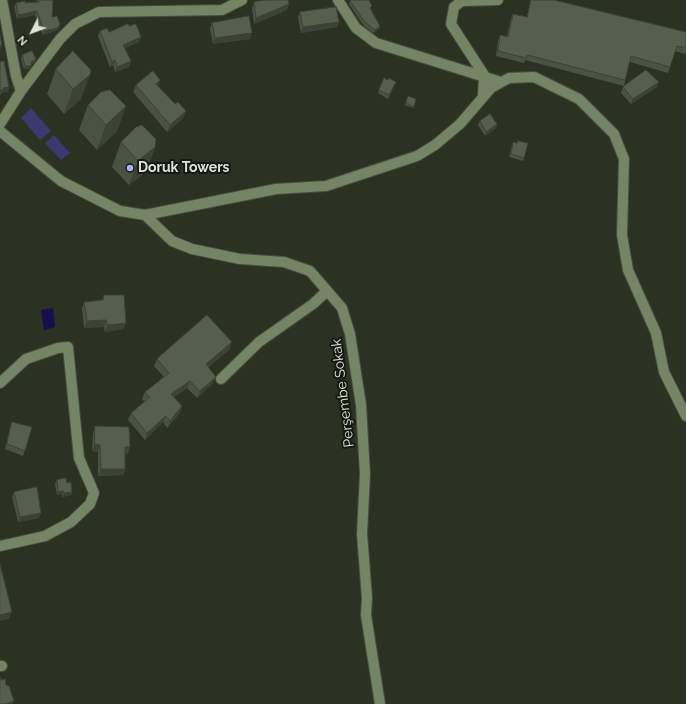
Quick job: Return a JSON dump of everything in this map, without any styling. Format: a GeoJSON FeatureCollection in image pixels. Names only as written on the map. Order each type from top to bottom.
{"type":"FeatureCollection","features":[{"type":"Feature","properties":{"kind":"street"},"geometry":{"type":"LineString","coordinates":[[2,0],[16,76],[22,91]]}},
{"type":"Feature","properties":{"kind":"street"},"geometry":{"type":"LineString","coordinates":[[0,124],[65,32],[75,24],[99,12],[222,10],[242,0]]}},
{"type":"Feature","properties":{"kind":"street"},"geometry":{"type":"LineString","coordinates":[[338,0],[356,28],[376,43],[484,75],[501,82]]}},
{"type":"Feature","properties":{"kind":"street"},"geometry":{"type":"LineString","coordinates":[[484,96],[484,75],[451,24],[454,7],[462,1],[498,0]]}},
{"type":"Feature","properties":{"kind":"street"},"geometry":{"type":"LineString","coordinates":[[0,131],[61,180],[120,211],[145,215],[276,189],[326,186],[417,156],[435,145],[460,124],[491,88],[509,78],[534,77],[579,99],[614,134],[624,159],[622,235],[628,270],[656,333],[664,372],[686,416]]}},
{"type":"Feature","properties":{"kind":"street","name":"Perşembe Sokak"},"geometry":{"type":"LineString","coordinates":[[145,215],[172,241],[192,249],[240,259],[284,262],[310,271],[342,308],[350,334],[361,405],[365,474],[362,534],[367,598],[366,615],[380,704]]}},
{"type":"Feature","properties":{"kind":"street"},"geometry":{"type":"LineString","coordinates":[[221,379],[259,342],[313,304],[327,291]]}},
{"type":"Feature","properties":{"kind":"street"},"geometry":{"type":"LineString","coordinates":[[0,383],[26,359],[58,348],[68,347],[79,458],[94,493],[90,504],[71,522],[45,536],[0,546]]}},
{"type":"Feature","properties":{"kind":"shaded area"},"geometry":{"type":"Polygon","coordinates":[[[31,108],[51,131],[40,140],[21,118],[31,108]]]}},
{"type":"Feature","properties":{"kind":"shaded area"},"geometry":{"type":"Polygon","coordinates":[[[54,135],[70,153],[61,160],[45,143],[54,135]]]}},
{"type":"Feature","properties":{"kind":"shaded area"},"geometry":{"type":"Polygon","coordinates":[[[53,308],[55,327],[44,330],[41,310],[53,308]]]}},
{"type":"Feature","properties":{"kind":"building"},"geometry":{"type":"Polygon","coordinates":[[[39,0],[53,0],[52,17],[57,16],[60,24],[57,28],[44,31],[37,11],[18,15],[16,3],[25,1],[25,3],[39,2],[39,0]]]}},
{"type":"Feature","properties":{"kind":"building"},"geometry":{"type":"Polygon","coordinates":[[[266,0],[288,0],[289,4],[256,18],[254,2],[266,0]]]}},
{"type":"Feature","properties":{"kind":"building"},"geometry":{"type":"Polygon","coordinates":[[[369,0],[372,6],[370,8],[380,26],[375,30],[365,22],[350,1],[369,0]]]}},
{"type":"Feature","properties":{"kind":"building"},"geometry":{"type":"Polygon","coordinates":[[[531,0],[554,0],[686,32],[686,48],[677,46],[670,67],[631,56],[625,80],[527,55],[526,58],[498,51],[500,35],[508,37],[513,14],[527,17],[531,0]]]}},
{"type":"Feature","properties":{"kind":"building"},"geometry":{"type":"Polygon","coordinates":[[[336,7],[339,22],[303,27],[300,12],[336,7]]]}},
{"type":"Feature","properties":{"kind":"building"},"geometry":{"type":"Polygon","coordinates":[[[249,16],[252,33],[215,38],[212,23],[249,16]]]}},
{"type":"Feature","properties":{"kind":"building"},"geometry":{"type":"Polygon","coordinates":[[[128,24],[129,26],[136,24],[141,37],[123,45],[131,61],[117,67],[115,60],[112,62],[100,31],[107,28],[109,32],[128,24]]]}},
{"type":"Feature","properties":{"kind":"building"},"geometry":{"type":"Polygon","coordinates":[[[32,51],[36,59],[31,62],[31,66],[25,66],[22,55],[32,51]]]}},
{"type":"Feature","properties":{"kind":"building"},"geometry":{"type":"Polygon","coordinates":[[[73,51],[91,70],[90,75],[73,89],[56,69],[73,51]]]}},
{"type":"Feature","properties":{"kind":"building"},"geometry":{"type":"Polygon","coordinates":[[[4,61],[9,87],[0,90],[0,62],[4,61]]]}},
{"type":"Feature","properties":{"kind":"building"},"geometry":{"type":"Polygon","coordinates":[[[646,70],[659,82],[633,99],[623,87],[646,70]]]}},
{"type":"Feature","properties":{"kind":"building"},"geometry":{"type":"Polygon","coordinates":[[[153,71],[160,80],[156,84],[175,104],[178,102],[186,111],[170,125],[136,85],[153,71]]]}},
{"type":"Feature","properties":{"kind":"building"},"geometry":{"type":"Polygon","coordinates":[[[384,78],[388,80],[389,78],[396,82],[389,95],[379,90],[384,78]]]}},
{"type":"Feature","properties":{"kind":"building"},"geometry":{"type":"Polygon","coordinates":[[[110,90],[126,106],[106,125],[88,105],[101,92],[110,90]]]}},
{"type":"Feature","properties":{"kind":"building"},"geometry":{"type":"Polygon","coordinates":[[[408,96],[416,99],[414,107],[406,103],[408,96]]]}},
{"type":"Feature","properties":{"kind":"building"},"geometry":{"type":"Polygon","coordinates":[[[490,114],[497,124],[486,132],[480,121],[490,114]]]}},
{"type":"Feature","properties":{"kind":"building"},"geometry":{"type":"Polygon","coordinates":[[[142,125],[156,139],[155,147],[138,161],[121,142],[136,127],[142,125]]]}},
{"type":"Feature","properties":{"kind":"building"},"geometry":{"type":"Polygon","coordinates":[[[518,141],[528,143],[524,158],[511,154],[513,142],[517,143],[518,141]]]}},
{"type":"Feature","properties":{"kind":"building"},"geometry":{"type":"Polygon","coordinates":[[[104,295],[124,295],[126,323],[108,325],[106,320],[87,321],[84,302],[103,300],[104,295]]]}},
{"type":"Feature","properties":{"kind":"building"},"geometry":{"type":"Polygon","coordinates":[[[207,315],[232,342],[206,364],[216,377],[200,391],[190,381],[171,394],[182,406],[170,421],[166,416],[147,433],[131,413],[150,397],[145,392],[169,373],[157,359],[207,315]]]}},
{"type":"Feature","properties":{"kind":"building"},"geometry":{"type":"Polygon","coordinates":[[[12,422],[32,427],[25,451],[7,444],[12,422]]]}},
{"type":"Feature","properties":{"kind":"building"},"geometry":{"type":"Polygon","coordinates":[[[95,426],[129,427],[130,447],[125,447],[125,469],[101,469],[100,445],[95,444],[95,426]]]}},
{"type":"Feature","properties":{"kind":"building"},"geometry":{"type":"Polygon","coordinates":[[[66,478],[67,483],[71,482],[72,492],[58,492],[57,480],[66,478]]]}},
{"type":"Feature","properties":{"kind":"building"},"geometry":{"type":"Polygon","coordinates":[[[37,487],[41,513],[20,517],[14,492],[37,487]]]}},
{"type":"Feature","properties":{"kind":"building"},"geometry":{"type":"Polygon","coordinates":[[[0,564],[12,612],[0,615],[0,564]]]}},
{"type":"Feature","properties":{"kind":"building"},"geometry":{"type":"Polygon","coordinates":[[[0,677],[1,680],[5,679],[6,685],[9,686],[14,701],[6,704],[0,704],[0,677]]]}},
{"type":"Feature","properties":{"kind":"place","name":"Doruk Towers"},"geometry":{"type":"Point","coordinates":[130,168]}}]}
